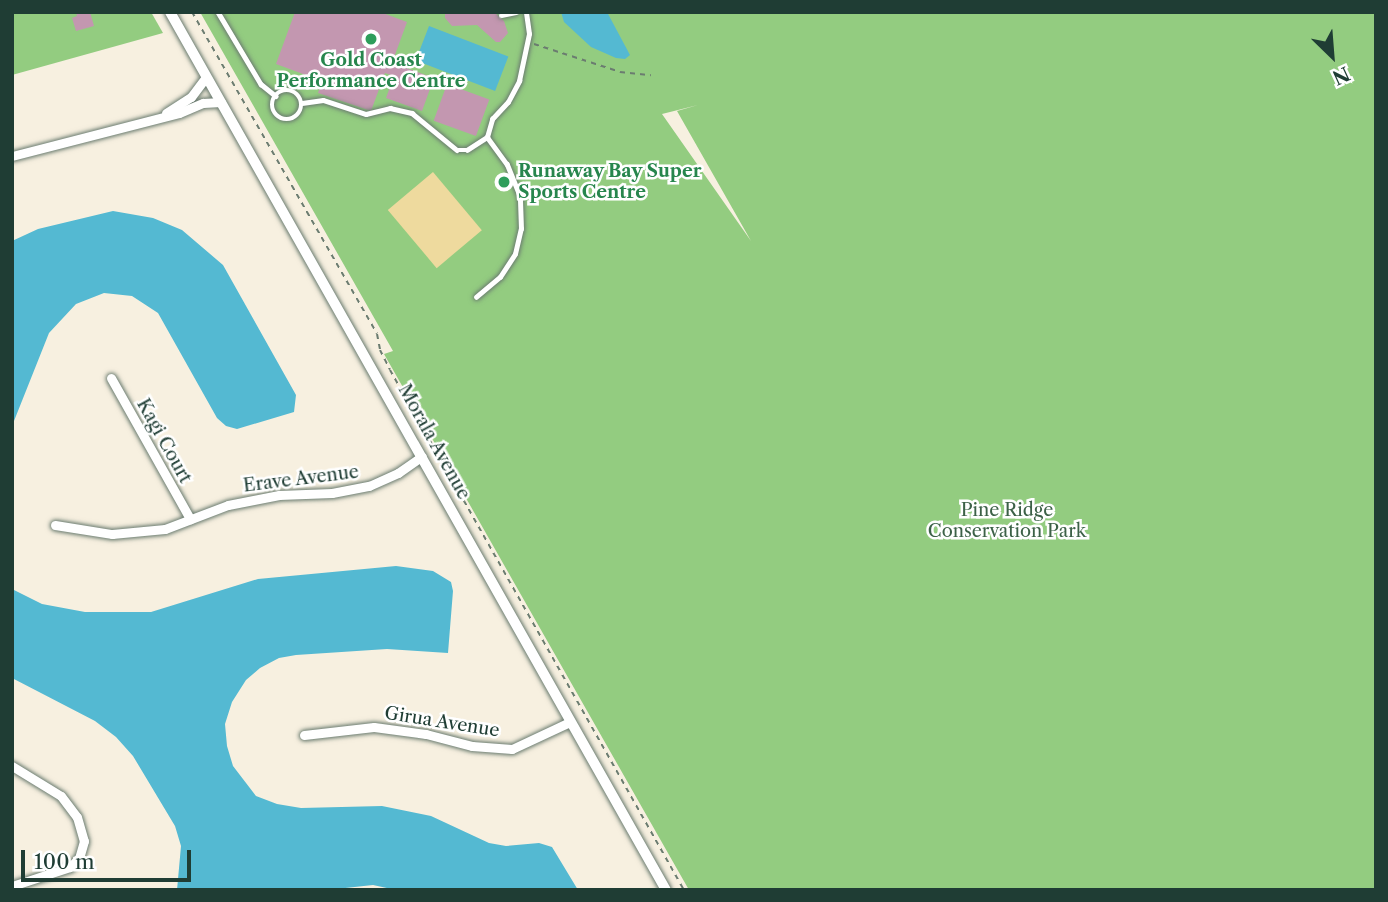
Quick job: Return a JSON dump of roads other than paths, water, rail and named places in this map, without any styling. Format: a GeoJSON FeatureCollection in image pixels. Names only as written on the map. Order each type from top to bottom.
{"type":"FeatureCollection","features":[{"type":"Feature","properties":{"kind":"street","name":"Morala Avenue"},"geometry":{"type":"LineString","coordinates":[[170,12],[666,890]]}},
{"type":"Feature","properties":{"kind":"street"},"geometry":{"type":"LineString","coordinates":[[159,118],[191,97],[206,77]]}},
{"type":"Feature","properties":{"kind":"street"},"geometry":{"type":"LineString","coordinates":[[12,156],[159,118],[203,103],[221,102]]}},
{"type":"Feature","properties":{"kind":"street","name":"Kagi Court"},"geometry":{"type":"LineString","coordinates":[[111,378],[190,519]]}},
{"type":"Feature","properties":{"kind":"street","name":"Erave Avenue"},"geometry":{"type":"LineString","coordinates":[[55,525],[112,534],[165,528],[228,505],[279,495],[332,493],[369,486],[386,480],[422,456]]}},
{"type":"Feature","properties":{"kind":"street","name":"Girua Avenue"},"geometry":{"type":"LineString","coordinates":[[304,735],[374,727],[426,734],[472,746],[512,749],[570,722]]}},
{"type":"Feature","properties":{"kind":"street"},"geometry":{"type":"LineString","coordinates":[[12,766],[61,796],[77,817],[84,841],[79,858],[70,867],[12,886]]}},
{"type":"Feature","properties":{"kind":"lane"},"geometry":{"type":"LineString","coordinates":[[218,12],[261,84],[275,96]]}},
{"type":"Feature","properties":{"kind":"lane"},"geometry":{"type":"LineString","coordinates":[[501,15],[516,12]]}},
{"type":"Feature","properties":{"kind":"lane"},"geometry":{"type":"LineString","coordinates":[[302,103],[323,100],[366,114],[390,108],[404,111],[419,117],[457,150],[467,150],[487,136],[492,119],[509,102],[519,81],[528,42],[526,12]]}},
{"type":"Feature","properties":{"kind":"lane"},"geometry":{"type":"LineString","coordinates":[[290,91],[298,95],[302,103],[297,116],[285,120],[273,109],[275,96],[290,91]]}},
{"type":"Feature","properties":{"kind":"lane"},"geometry":{"type":"LineString","coordinates":[[476,297],[500,277],[515,254],[521,229],[520,197],[507,165],[487,136]]}},
{"type":"Feature","properties":{"kind":"water"},"geometry":{"type":"Polygon","coordinates":[[[561,12],[607,12],[630,55],[625,59],[616,58],[591,47],[564,22],[561,12]]]}},
{"type":"Feature","properties":{"kind":"water"},"geometry":{"type":"Polygon","coordinates":[[[429,26],[508,56],[495,91],[416,61],[429,26]]]}},
{"type":"Feature","properties":{"kind":"water"},"geometry":{"type":"Polygon","coordinates":[[[113,211],[153,218],[182,230],[223,265],[296,395],[294,412],[237,429],[226,426],[217,418],[158,313],[132,296],[104,293],[76,304],[49,333],[12,426],[12,241],[38,229],[113,211]]]}},
{"type":"Feature","properties":{"kind":"water"},"geometry":{"type":"Polygon","coordinates":[[[396,566],[433,571],[451,582],[453,591],[448,653],[387,649],[279,658],[260,668],[246,680],[232,702],[225,724],[227,746],[233,766],[256,796],[277,804],[301,808],[382,806],[431,816],[489,843],[506,846],[539,843],[552,847],[578,890],[396,890],[373,885],[327,890],[177,890],[181,846],[175,826],[133,756],[116,737],[95,721],[12,678],[12,589],[42,604],[85,612],[151,612],[258,579],[396,566]]]}},
{"type":"Feature","properties":{"kind":"place","name":"Gold Coast Performance Centre"},"geometry":{"type":"Point","coordinates":[371,39]}},
{"type":"Feature","properties":{"kind":"place","name":"Runaway Bay Super Sports Centre"},"geometry":{"type":"Point","coordinates":[504,182]}},
{"type":"Feature","properties":{"kind":"park label","name":"Pine Ridge Conservation Park"},"geometry":{"type":"Point","coordinates":[1007,521]}}]}
